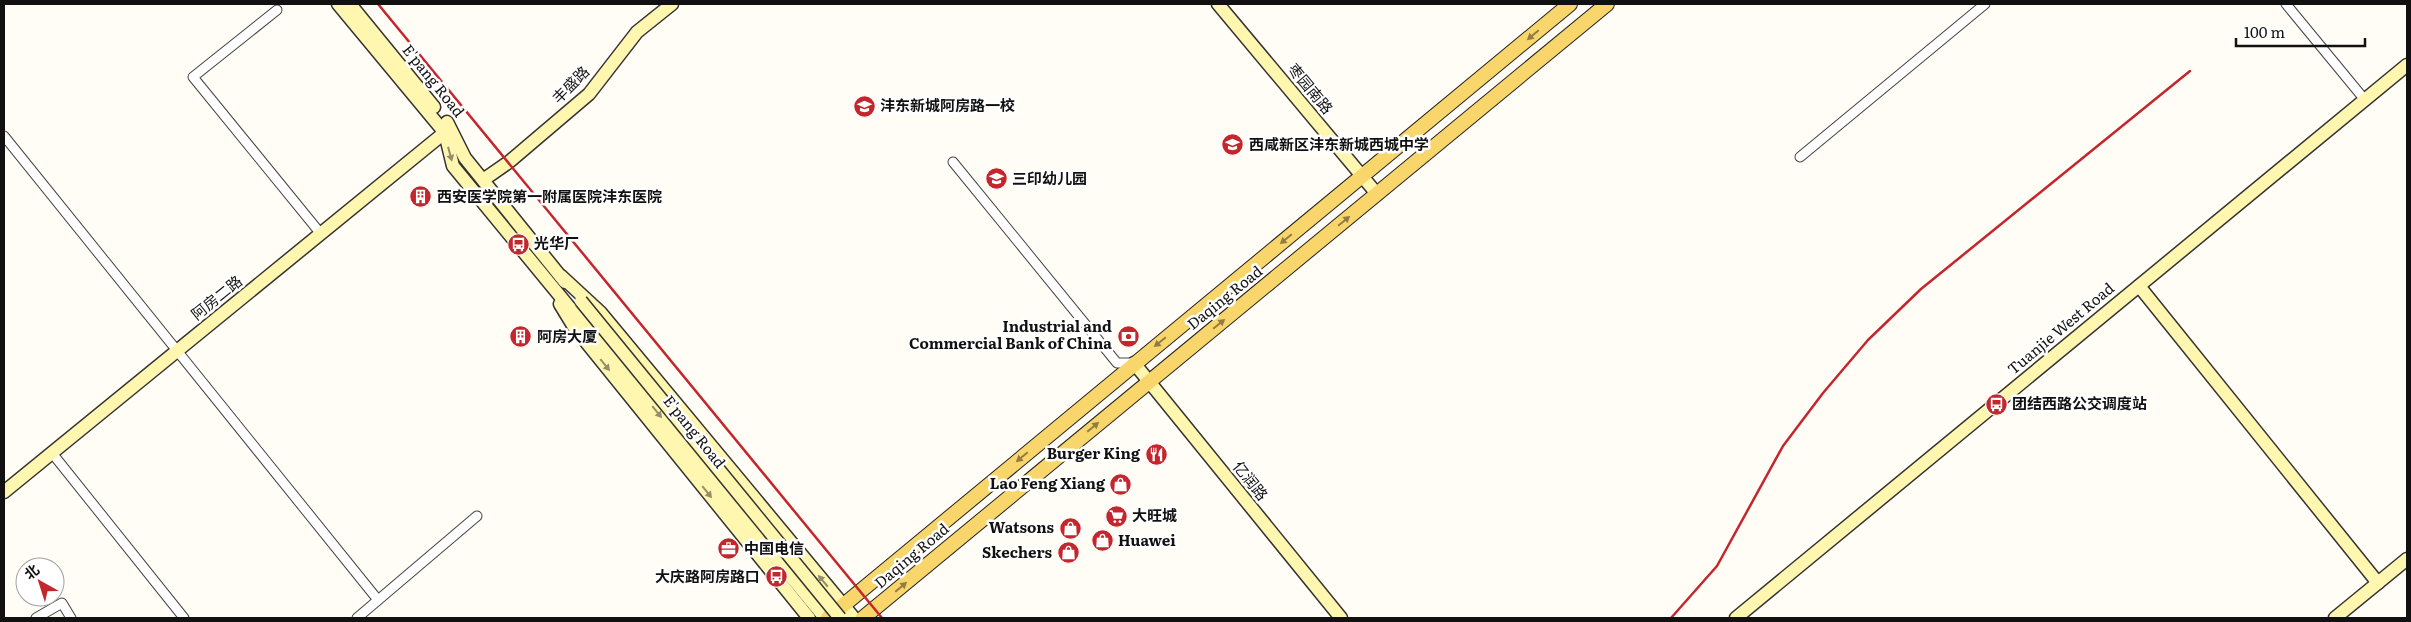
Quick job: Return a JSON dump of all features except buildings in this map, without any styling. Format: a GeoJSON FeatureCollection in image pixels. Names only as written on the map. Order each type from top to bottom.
{"type":"FeatureCollection","features":[{"type":"Feature","properties":{"kind":"main road","name":"Daqing Road"},"geometry":{"type":"LineString","coordinates":[[827,618],[842,612],[1134,364],[1570,4]]}},
{"type":"Feature","properties":{"kind":"main road","name":"Daqing Road"},"geometry":{"type":"LineString","coordinates":[[863,618],[1607,4]]}},
{"type":"Feature","properties":{"kind":"street","name":"E'pang Road"},"geometry":{"type":"LineString","coordinates":[[338,4],[448,131],[453,166],[538,267],[576,304],[842,612],[854,618]]}},
{"type":"Feature","properties":{"kind":"street","name":"E'pang Road"},"geometry":{"type":"LineString","coordinates":[[350,4],[448,131],[465,158],[561,276],[601,312],[842,612]]}},
{"type":"Feature","properties":{"kind":"street","name":"丰盛路"},"geometry":{"type":"LineString","coordinates":[[483,180],[509,162],[589,94],[637,32],[672,4]]}},
{"type":"Feature","properties":{"kind":"street","name":"枣园南路"},"geometry":{"type":"LineString","coordinates":[[1218,4],[1378,194]]}},
{"type":"Feature","properties":{"kind":"street"},"geometry":{"type":"LineString","coordinates":[[1800,156],[1985,4]]}},
{"type":"Feature","properties":{"kind":"street"},"geometry":{"type":"LineString","coordinates":[[2286,4],[2365,100]]}},
{"type":"Feature","properties":{"kind":"street"},"geometry":{"type":"LineString","coordinates":[[277,10],[193,77],[321,234]]}},
{"type":"Feature","properties":{"kind":"street","name":"Tuanjie West Road"},"geometry":{"type":"LineString","coordinates":[[1736,618],[2407,65]]}},
{"type":"Feature","properties":{"kind":"street","name":"阿房二路"},"geometry":{"type":"LineString","coordinates":[[4,492],[448,131]]}},
{"type":"Feature","properties":{"kind":"street"},"geometry":{"type":"LineString","coordinates":[[4,136],[378,600]]}},
{"type":"Feature","properties":{"kind":"street"},"geometry":{"type":"LineString","coordinates":[[953,162],[1117,363],[1134,364]]}},
{"type":"Feature","properties":{"kind":"street","name":"E'pang Road"},"geometry":{"type":"LineString","coordinates":[[538,267],[574,327],[809,618]]}},
{"type":"Feature","properties":{"kind":"street","name":"E'pang Road"},"geometry":{"type":"LineString","coordinates":[[561,276],[576,304],[827,618]]}},
{"type":"Feature","properties":{"kind":"street"},"geometry":{"type":"LineString","coordinates":[[2139,286],[2378,583]]}},
{"type":"Feature","properties":{"kind":"street","name":"亿润路"},"geometry":{"type":"LineString","coordinates":[[1134,364],[1341,618]]}},
{"type":"Feature","properties":{"kind":"street"},"geometry":{"type":"LineString","coordinates":[[52,454],[184,618]]}},
{"type":"Feature","properties":{"kind":"street"},"geometry":{"type":"LineString","coordinates":[[357,618],[477,516]]}},
{"type":"Feature","properties":{"kind":"street"},"geometry":{"type":"LineString","coordinates":[[2335,618],[2407,559]]}},
{"type":"Feature","properties":{"kind":"street"},"geometry":{"type":"LineString","coordinates":[[36,618],[62,603],[71,618]]}},
{"type":"Feature","properties":{"kind":"railway"},"geometry":{"type":"LineString","coordinates":[[378,4],[882,618]]}},
{"type":"Feature","properties":{"kind":"railway"},"geometry":{"type":"LineString","coordinates":[[1671,618],[1717,566],[1783,446],[1823,393],[1868,340],[1921,289],[2190,71]]}},
{"type":"Feature","properties":{"kind":"place","name":"沣东新城阿房路一校"},"geometry":{"type":"Point","coordinates":[864,106]}},
{"type":"Feature","properties":{"kind":"place","name":"西咸新区沣东新城西城中学"},"geometry":{"type":"Point","coordinates":[1233,145]}},
{"type":"Feature","properties":{"kind":"place","name":"三印幼儿园"},"geometry":{"type":"Point","coordinates":[996,179]}},
{"type":"Feature","properties":{"kind":"place","name":"西安医学院第一附属医院沣东医院"},"geometry":{"type":"Point","coordinates":[421,197]}},
{"type":"Feature","properties":{"kind":"place","name":"光华厂"},"geometry":{"type":"Point","coordinates":[518,244]}},
{"type":"Feature","properties":{"kind":"place","name":"Industrial and Commercial Bank of China"},"geometry":{"type":"Point","coordinates":[1128,336]}},
{"type":"Feature","properties":{"kind":"place","name":"阿房大厦"},"geometry":{"type":"Point","coordinates":[521,337]}},
{"type":"Feature","properties":{"kind":"place","name":"团结西路公交调度站"},"geometry":{"type":"Point","coordinates":[1996,404]}},
{"type":"Feature","properties":{"kind":"place","name":"Burger King"},"geometry":{"type":"Point","coordinates":[1156,454]}},
{"type":"Feature","properties":{"kind":"place","name":"Lao Feng Xiang"},"geometry":{"type":"Point","coordinates":[1121,484]}},
{"type":"Feature","properties":{"kind":"place","name":"大旺城"},"geometry":{"type":"Point","coordinates":[1116,516]}},
{"type":"Feature","properties":{"kind":"place","name":"Watsons"},"geometry":{"type":"Point","coordinates":[1070,528]}},
{"type":"Feature","properties":{"kind":"place","name":"Huawei"},"geometry":{"type":"Point","coordinates":[1102,541]}},
{"type":"Feature","properties":{"kind":"place","name":"中国电信"},"geometry":{"type":"Point","coordinates":[728,549]}},
{"type":"Feature","properties":{"kind":"place","name":"Skechers"},"geometry":{"type":"Point","coordinates":[1068,553]}},
{"type":"Feature","properties":{"kind":"place","name":"大庆路阿房路口"},"geometry":{"type":"Point","coordinates":[776,577]}}]}
